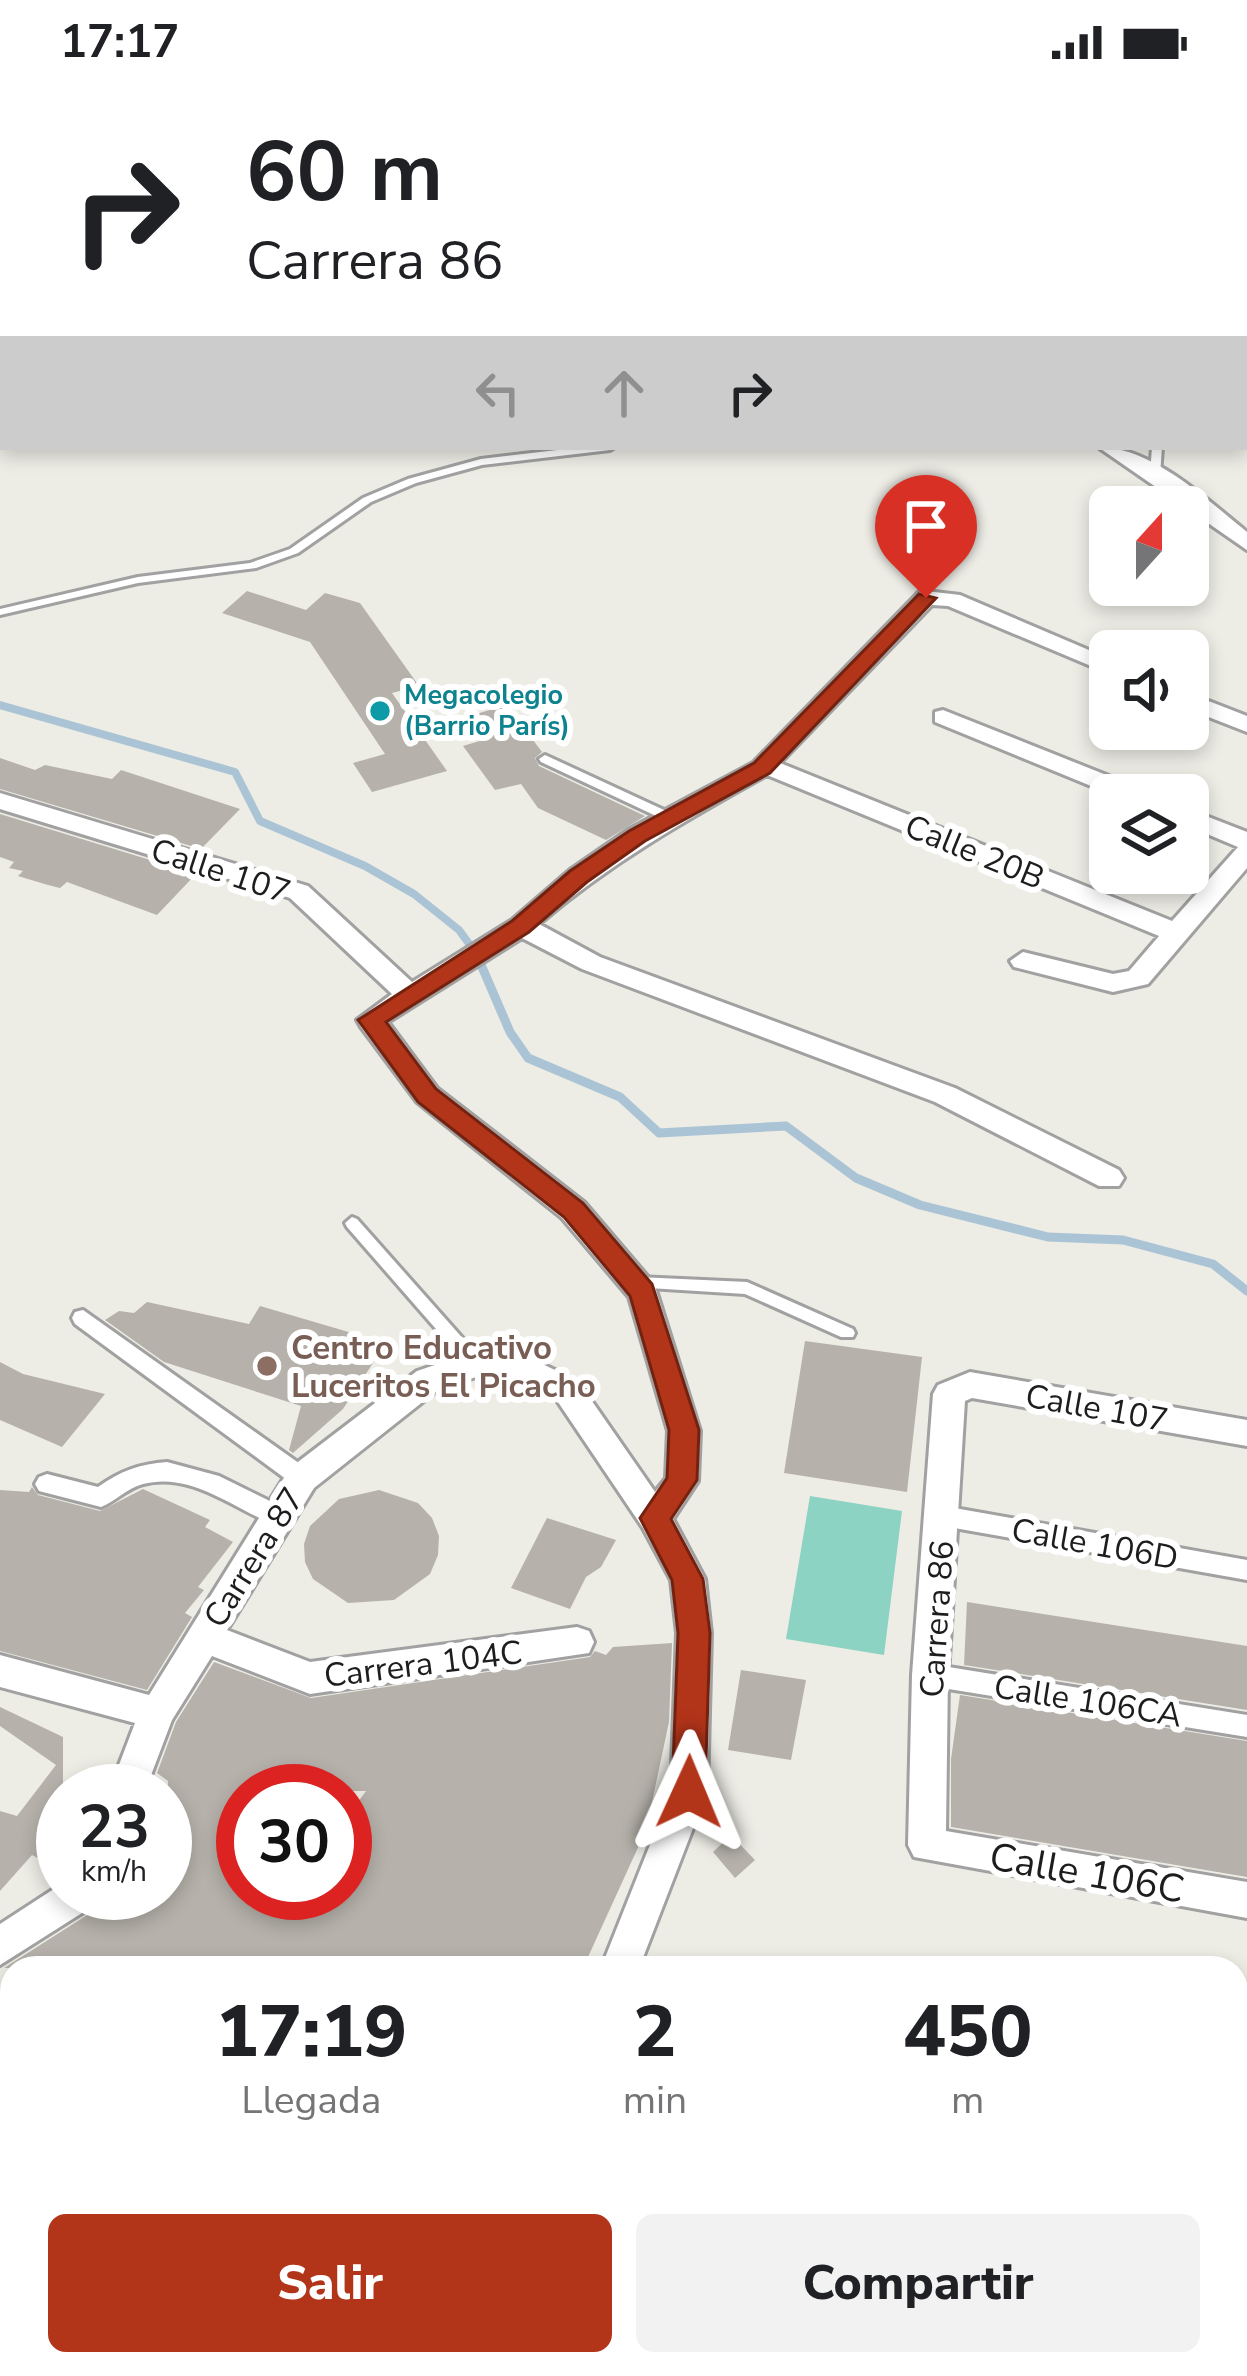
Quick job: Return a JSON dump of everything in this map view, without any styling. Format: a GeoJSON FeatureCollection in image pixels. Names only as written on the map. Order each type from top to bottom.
{"type":"FeatureCollection","features":[{"type":"Feature","properties":{"kind":"street"},"geometry":{"type":"LineString","coordinates":[[1113,450],[1193,499],[1247,542]]}},
{"type":"Feature","properties":{"kind":"street"},"geometry":{"type":"LineString","coordinates":[[655,1518],[682,1480],[684,1430],[643,1292],[573,1210],[427,1095],[370,1020],[521,926],[637,836],[762,768],[926,598],[952,600],[1089,658]]}},
{"type":"Feature","properties":{"kind":"street"},"geometry":{"type":"LineString","coordinates":[[1209,709],[1247,724]]}},
{"type":"Feature","properties":{"kind":"street"},"geometry":{"type":"LineString","coordinates":[[944,717],[1089,776]]}},
{"type":"Feature","properties":{"kind":"street","name":"Calle 20B"},"geometry":{"type":"LineString","coordinates":[[776,770],[1174,932]]}},
{"type":"Feature","properties":{"kind":"street","name":"Calle 107"},"geometry":{"type":"LineString","coordinates":[[0,801],[299,892],[410,994]]}},
{"type":"Feature","properties":{"kind":"street"},"geometry":{"type":"LineString","coordinates":[[1209,826],[1247,841]]}},
{"type":"Feature","properties":{"kind":"street"},"geometry":{"type":"LineString","coordinates":[[1023,961],[1113,983],[1131,982],[1247,852]]}},
{"type":"Feature","properties":{"kind":"street"},"geometry":{"type":"LineString","coordinates":[[521,926],[591,963],[945,1095],[1109,1178]]}},
{"type":"Feature","properties":{"kind":"street"},"geometry":{"type":"LineString","coordinates":[[83,1318],[302,1478]]}},
{"type":"Feature","properties":{"kind":"street"},"geometry":{"type":"LineString","coordinates":[[476,1364],[517,1365],[567,1390],[655,1518],[688,1579],[694,1633],[689,1792],[625,1956]]}},
{"type":"Feature","properties":{"kind":"street","name":"Carrera 87"},"geometry":{"type":"LineString","coordinates":[[137,1764],[157,1713],[302,1478],[428,1380],[476,1364]]}},
{"type":"Feature","properties":{"kind":"street","name":"Calle 107"},"geometry":{"type":"LineString","coordinates":[[950,1394],[970,1385],[1247,1433]]}},
{"type":"Feature","properties":{"kind":"street","name":"Carrera 86"},"geometry":{"type":"LineString","coordinates":[[927,1845],[930,1675],[950,1394]]}},
{"type":"Feature","properties":{"kind":"street"},"geometry":{"type":"LineString","coordinates":[[47,1484],[100,1497],[134,1472],[191,1475],[278,1516]]}},
{"type":"Feature","properties":{"kind":"street","name":"Calle 106D"},"geometry":{"type":"LineString","coordinates":[[943,1516],[1247,1570]]}},
{"type":"Feature","properties":{"kind":"street","name":"Carrera 104C"},"geometry":{"type":"LineString","coordinates":[[203,1637],[310,1678],[577,1642]]}},
{"type":"Feature","properties":{"kind":"street"},"geometry":{"type":"LineString","coordinates":[[0,1671],[157,1713]]}},
{"type":"Feature","properties":{"kind":"street","name":"Calle 106CA"},"geometry":{"type":"LineString","coordinates":[[930,1675],[1247,1726]]}},
{"type":"Feature","properties":{"kind":"street","name":"Calle 106C"},"geometry":{"type":"LineString","coordinates":[[927,1845],[1247,1900]]}},
{"type":"Feature","properties":{"kind":"street"},"geometry":{"type":"LineString","coordinates":[[0,1946],[39,1920]]}},
{"type":"Feature","properties":{"kind":"lane"},"geometry":{"type":"LineString","coordinates":[[0,612],[138,580],[252,566],[295,551],[368,500],[412,481],[482,462],[584,450]]}},
{"type":"Feature","properties":{"kind":"lane"},"geometry":{"type":"LineString","coordinates":[[1155,475],[1157,450]]}},
{"type":"Feature","properties":{"kind":"lane"},"geometry":{"type":"LineString","coordinates":[[545,759],[673,819]]}},
{"type":"Feature","properties":{"kind":"lane"},"geometry":{"type":"LineString","coordinates":[[352,1223],[476,1364]]}},
{"type":"Feature","properties":{"kind":"lane"},"geometry":{"type":"LineString","coordinates":[[635,1283],[747,1288],[848,1333]]}},
{"type":"Feature","properties":{"kind":"shaded area"},"geometry":{"type":"Polygon","coordinates":[[[810,1496],[902,1511],[884,1655],[786,1639],[810,1496]]]}},
{"type":"Feature","properties":{"kind":"building","name":"Megacolegio (Barrio París)"},"geometry":{"type":"Polygon","coordinates":[[[247,591],[306,610],[325,593],[360,603],[419,686],[392,693],[447,771],[372,792],[353,763],[385,754],[310,642],[222,613],[247,591]]]}},
{"type":"Feature","properties":{"kind":"building"},"geometry":{"type":"Polygon","coordinates":[[[507,705],[542,752],[535,758],[539,766],[645,816],[606,840],[538,808],[521,784],[495,790],[463,746],[486,739],[469,716],[507,705]]]}},
{"type":"Feature","properties":{"kind":"building"},"geometry":{"type":"Polygon","coordinates":[[[0,758],[35,770],[45,765],[112,779],[121,770],[240,809],[201,849],[0,789],[0,758]]]}},
{"type":"Feature","properties":{"kind":"building"},"geometry":{"type":"Polygon","coordinates":[[[0,814],[196,874],[157,915],[67,882],[60,888],[18,876],[23,871],[9,868],[14,862],[0,857],[0,814]]]}},
{"type":"Feature","properties":{"kind":"building"},"geometry":{"type":"Polygon","coordinates":[[[147,1302],[249,1324],[260,1306],[386,1343],[343,1409],[293,1453],[289,1450],[301,1406],[164,1362],[105,1320],[119,1311],[134,1313],[147,1302]]]}},
{"type":"Feature","properties":{"kind":"building"},"geometry":{"type":"Polygon","coordinates":[[[805,1341],[922,1357],[907,1492],[784,1473],[805,1341]]]}},
{"type":"Feature","properties":{"kind":"building"},"geometry":{"type":"Polygon","coordinates":[[[0,1362],[23,1374],[105,1394],[62,1447],[0,1420],[0,1362]]]}},
{"type":"Feature","properties":{"kind":"building"},"geometry":{"type":"Polygon","coordinates":[[[32,1487],[38,1495],[100,1511],[143,1489],[210,1520],[205,1527],[233,1542],[198,1587],[204,1590],[185,1613],[192,1617],[147,1690],[0,1651],[0,1490],[29,1492],[32,1487]]]}},
{"type":"Feature","properties":{"kind":"building"},"geometry":{"type":"Polygon","coordinates":[[[379,1490],[418,1503],[432,1518],[439,1536],[438,1555],[430,1574],[394,1600],[348,1603],[313,1579],[304,1544],[310,1526],[339,1499],[379,1490]]]}},
{"type":"Feature","properties":{"kind":"building"},"geometry":{"type":"Polygon","coordinates":[[[547,1518],[616,1540],[601,1567],[586,1577],[570,1609],[511,1588],[547,1518]]]}},
{"type":"Feature","properties":{"kind":"building"},"geometry":{"type":"Polygon","coordinates":[[[967,1602],[1247,1646],[1247,1710],[964,1665],[967,1602]]]}},
{"type":"Feature","properties":{"kind":"building"},"geometry":{"type":"Polygon","coordinates":[[[672,1643],[669,1722],[646,1830],[588,1956],[23,1956],[79,1920],[192,1920],[192,1764],[160,1764],[176,1722],[214,1662],[311,1698],[590,1657],[595,1651],[606,1655],[613,1647],[672,1643]]]}},
{"type":"Feature","properties":{"kind":"building"},"geometry":{"type":"Polygon","coordinates":[[[741,1670],[806,1680],[791,1760],[728,1750],[741,1670]]]}},
{"type":"Feature","properties":{"kind":"building"},"geometry":{"type":"Polygon","coordinates":[[[960,1695],[1247,1741],[1247,1877],[951,1827],[951,1759],[960,1695]]]}},
{"type":"Feature","properties":{"kind":"building"},"geometry":{"type":"Polygon","coordinates":[[[0,1707],[63,1737],[63,1764],[55,1764],[0,1726],[0,1707]]]}},
{"type":"Feature","properties":{"kind":"building"},"geometry":{"type":"Polygon","coordinates":[[[36,1791],[36,1857],[32,1855],[0,1891],[0,1811],[17,1816],[36,1791]]]}},
{"type":"Feature","properties":{"kind":"building"},"geometry":{"type":"Polygon","coordinates":[[[731,1835],[755,1860],[735,1878],[713,1852],[731,1835]]]}},
{"type":"Feature","properties":{"kind":"waterway"},"geometry":{"type":"LineString","coordinates":[[0,705],[235,772],[260,821],[365,866],[414,894],[459,930],[476,954]]}},
{"type":"Feature","properties":{"kind":"waterway"},"geometry":{"type":"LineString","coordinates":[[476,954],[510,1032],[528,1058],[620,1097],[659,1133],[786,1126],[856,1178],[920,1205],[1048,1237],[1123,1240],[1213,1264],[1247,1291]]}},
{"type":"Feature","properties":{"kind":"place","name":"Megacolegio (Barrio París)"},"geometry":{"type":"Point","coordinates":[380,711]}},
{"type":"Feature","properties":{"kind":"place","name":"Centro Educativo Luceritos El Picacho"},"geometry":{"type":"Point","coordinates":[267,1366]}},
{"type":"Feature","properties":{"kind":"route"},"geometry":{"type":"LineString","coordinates":[[689,1792],[694,1633],[688,1579],[655,1518],[682,1480],[684,1430],[643,1292],[573,1210],[427,1095],[370,1020],[521,926],[637,836],[762,768],[926,598]]}}]}
